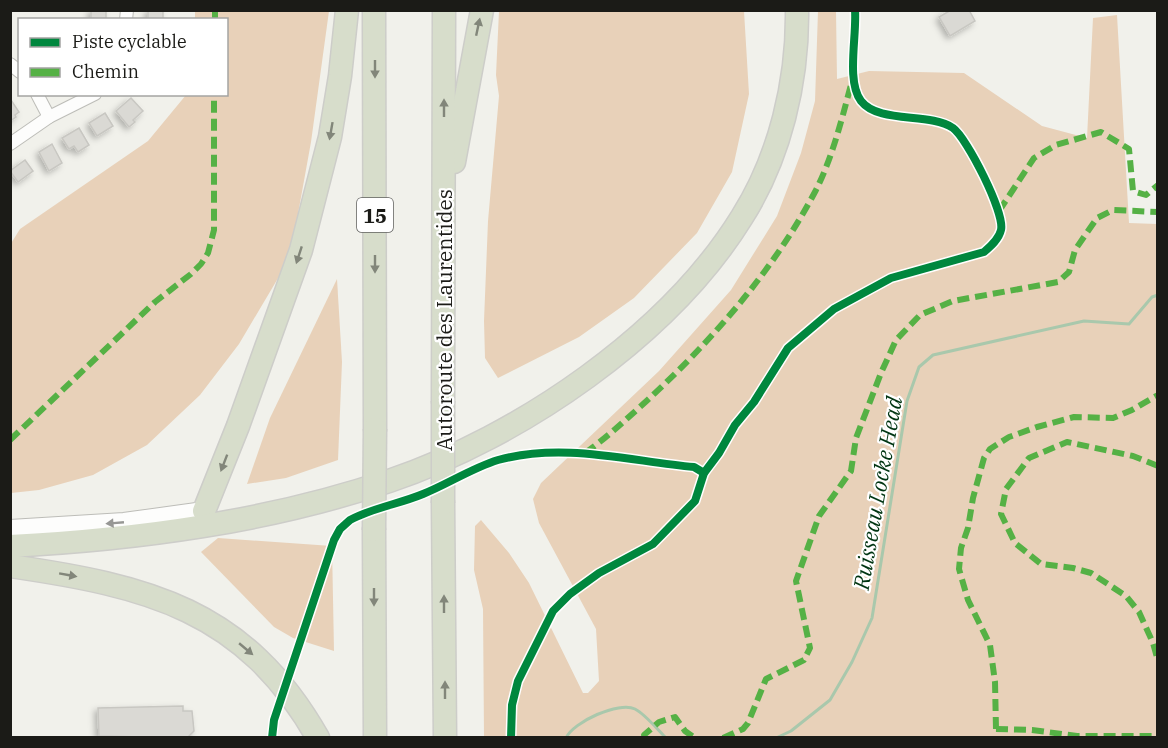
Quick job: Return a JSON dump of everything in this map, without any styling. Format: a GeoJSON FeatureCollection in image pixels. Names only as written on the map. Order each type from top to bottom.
{"type":"FeatureCollection","features":[{"type":"Feature","properties":{"kind":"highway"},"geometry":{"type":"LineString","coordinates":[[204,511],[278,318],[312,213],[330,137],[347,10]]}},
{"type":"Feature","properties":{"kind":"highway","name":"15"},"geometry":{"type":"LineString","coordinates":[[374,10],[375,738]]}},
{"type":"Feature","properties":{"kind":"highway","name":"Autoroute des Laurentides"},"geometry":{"type":"LineString","coordinates":[[444,10],[445,738]]}},
{"type":"Feature","properties":{"kind":"highway"},"geometry":{"type":"LineString","coordinates":[[445,208],[482,10]]}},
{"type":"Feature","properties":{"kind":"highway"},"geometry":{"type":"LineString","coordinates":[[204,511],[315,490],[396,465],[437,449],[481,429],[539,396],[575,372],[631,327],[698,261],[727,221],[749,179],[774,111],[782,64],[786,10]]}},
{"type":"Feature","properties":{"kind":"highway"},"geometry":{"type":"LineString","coordinates":[[10,546],[109,538],[171,530],[319,502],[383,483],[435,463],[500,432],[561,394],[610,360],[676,301],[716,255],[744,215],[772,154],[787,105],[795,56],[797,10]]}},
{"type":"Feature","properties":{"kind":"highway"},"geometry":{"type":"LineString","coordinates":[[10,566],[86,578],[129,588],[159,598],[206,620],[234,639],[269,670],[291,696],[318,738]]}},
{"type":"Feature","properties":{"kind":"main road"},"geometry":{"type":"LineString","coordinates":[[10,529],[117,523],[204,511]]}},
{"type":"Feature","properties":{"kind":"street"},"geometry":{"type":"LineString","coordinates":[[38,96],[50,117]]}},
{"type":"Feature","properties":{"kind":"street"},"geometry":{"type":"LineString","coordinates":[[10,144],[50,117],[91,96]]}},
{"type":"Feature","properties":{"kind":"shaded area"},"geometry":{"type":"Polygon","coordinates":[[[195,11],[329,11],[311,142],[290,258],[239,344],[200,395],[147,445],[93,475],[39,490],[11,493],[10,245],[20,229],[148,141],[185,96],[228,96],[228,18],[195,18],[195,11]]]}},
{"type":"Feature","properties":{"kind":"shaded area"},"geometry":{"type":"Polygon","coordinates":[[[499,11],[744,11],[749,94],[732,172],[697,233],[634,298],[579,337],[498,378],[485,358],[484,321],[488,221],[499,96],[496,75],[499,11]]]}},
{"type":"Feature","properties":{"kind":"shaded area"},"geometry":{"type":"Polygon","coordinates":[[[818,11],[836,11],[837,79],[869,71],[964,73],[1042,126],[1087,138],[1093,18],[1117,15],[1129,223],[1157,224],[1157,737],[484,737],[483,609],[474,570],[475,526],[481,520],[509,553],[529,583],[583,693],[588,693],[599,681],[596,629],[539,523],[533,499],[541,483],[659,371],[731,290],[777,216],[801,153],[815,101],[818,11]]]}},
{"type":"Feature","properties":{"kind":"shaded area"},"geometry":{"type":"Polygon","coordinates":[[[337,279],[342,362],[338,460],[286,478],[247,484],[270,418],[337,279]]]}},
{"type":"Feature","properties":{"kind":"shaded area"},"geometry":{"type":"Polygon","coordinates":[[[218,538],[332,546],[334,651],[293,638],[274,627],[201,552],[218,538]]]}},
{"type":"Feature","properties":{"kind":"building"},"geometry":{"type":"Polygon","coordinates":[[[91,10],[106,10],[106,18],[91,18],[91,10]]]}},
{"type":"Feature","properties":{"kind":"building"},"geometry":{"type":"Polygon","coordinates":[[[148,10],[163,10],[163,18],[148,18],[148,10]]]}},
{"type":"Feature","properties":{"kind":"building"},"geometry":{"type":"Polygon","coordinates":[[[951,10],[969,10],[975,21],[950,36],[939,17],[951,10]]]}},
{"type":"Feature","properties":{"kind":"building"},"geometry":{"type":"Polygon","coordinates":[[[131,98],[143,111],[129,127],[116,111],[131,98]]]}},
{"type":"Feature","properties":{"kind":"building"},"geometry":{"type":"Polygon","coordinates":[[[11,100],[19,112],[10,121],[11,100]]]}},
{"type":"Feature","properties":{"kind":"building"},"geometry":{"type":"Polygon","coordinates":[[[105,113],[113,126],[97,136],[89,123],[105,113]]]}},
{"type":"Feature","properties":{"kind":"building"},"geometry":{"type":"Polygon","coordinates":[[[79,128],[89,145],[78,152],[74,146],[69,149],[62,138],[79,128]]]}},
{"type":"Feature","properties":{"kind":"building"},"geometry":{"type":"Polygon","coordinates":[[[52,144],[62,163],[49,171],[39,152],[52,144]]]}},
{"type":"Feature","properties":{"kind":"building"},"geometry":{"type":"Polygon","coordinates":[[[25,160],[33,171],[18,182],[10,171],[25,160]]]}},
{"type":"Feature","properties":{"kind":"building"},"geometry":{"type":"Polygon","coordinates":[[[183,706],[183,711],[192,711],[194,731],[187,738],[99,736],[98,708],[183,706]]]}},
{"type":"Feature","properties":{"kind":"waterway","name":"Ruisseau Locke Head"},"geometry":{"type":"LineString","coordinates":[[776,738],[791,731],[830,700],[852,662],[872,618],[907,401],[919,367],[933,355],[1084,321],[1129,324],[1152,297],[1158,295]]}},
{"type":"Feature","properties":{"kind":"waterway","name":"Ruisseau Locke Head"},"geometry":{"type":"LineString","coordinates":[[566,738],[577,726],[597,714],[628,707],[643,715],[666,738]]}},
{"type":"Feature","properties":{"kind":"marked path"},"geometry":{"type":"LineString","coordinates":[[215,10],[215,18]]}},
{"type":"Feature","properties":{"kind":"marked path"},"geometry":{"type":"LineString","coordinates":[[585,453],[641,406],[691,358],[760,278],[780,250],[816,190],[837,137],[852,81]]}},
{"type":"Feature","properties":{"kind":"marked path"},"geometry":{"type":"LineString","coordinates":[[10,440],[155,302],[191,274],[208,253],[214,230],[214,96]]}},
{"type":"Feature","properties":{"kind":"marked path"},"geometry":{"type":"LineString","coordinates":[[999,211],[1034,158],[1056,145],[1101,132],[1129,149],[1133,191],[1146,195],[1158,185]]}},
{"type":"Feature","properties":{"kind":"marked path"},"geometry":{"type":"LineString","coordinates":[[723,738],[743,729],[748,723],[766,679],[804,660],[810,648],[796,581],[819,516],[851,471],[856,438],[896,340],[920,315],[953,301],[1058,282],[1069,272],[1075,250],[1097,218],[1113,210],[1158,212]]}},
{"type":"Feature","properties":{"kind":"marked path"},"geometry":{"type":"LineString","coordinates":[[996,729],[995,682],[990,645],[968,600],[959,569],[961,548],[968,528],[973,498],[984,458],[990,449],[1009,437],[1074,417],[1113,418],[1158,395]]}},
{"type":"Feature","properties":{"kind":"marked path"},"geometry":{"type":"LineString","coordinates":[[1158,466],[1133,456],[1067,442],[1029,458],[1006,489],[1001,514],[1015,543],[1041,564],[1091,573],[1126,596],[1139,612],[1153,643],[1158,661]]}},
{"type":"Feature","properties":{"kind":"marked path"},"geometry":{"type":"LineString","coordinates":[[645,738],[644,735],[659,722],[675,717],[685,731],[695,738]]}},
{"type":"Feature","properties":{"kind":"marked path"},"geometry":{"type":"LineString","coordinates":[[996,729],[1032,730],[1077,736],[1158,736]]}},
{"type":"Feature","properties":{"kind":"cycle path"},"geometry":{"type":"LineString","coordinates":[[511,738],[512,705],[518,681],[553,611],[570,594],[599,573],[653,544],[695,501],[704,473],[735,425],[754,402],[788,348],[834,309],[891,278],[984,252],[1000,233],[1001,221],[984,176],[967,146],[953,128],[931,120],[880,113],[861,101],[854,82],[853,70],[855,10]]}},
{"type":"Feature","properties":{"kind":"cycle path"},"geometry":{"type":"LineString","coordinates":[[272,738],[274,720],[334,540],[340,529],[350,520],[367,512],[423,494],[488,463],[522,455],[547,453],[596,455],[694,467],[704,473]]}}]}
